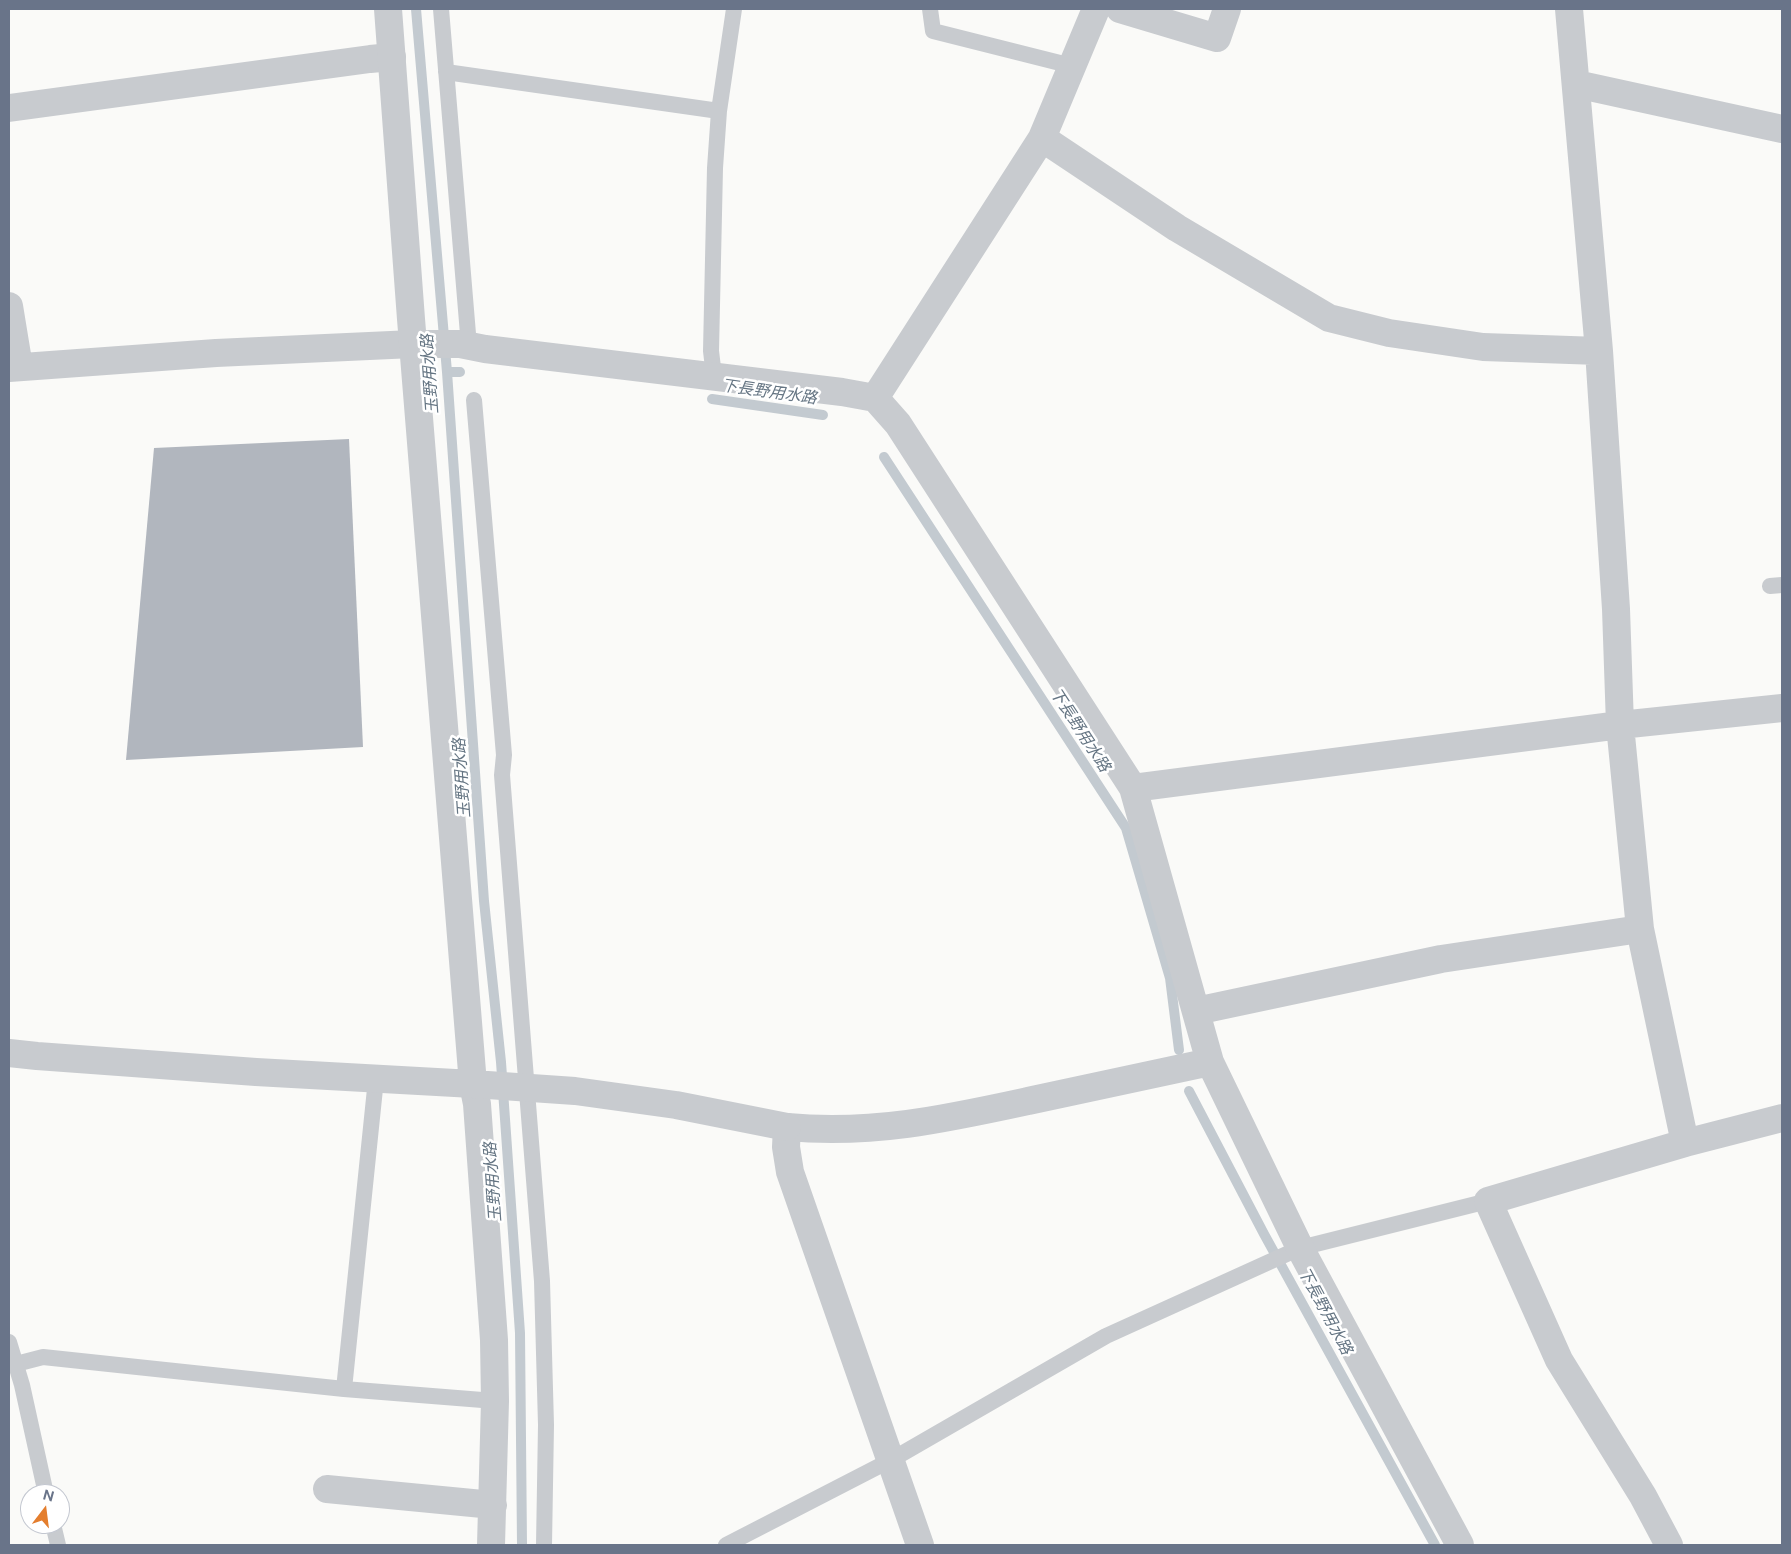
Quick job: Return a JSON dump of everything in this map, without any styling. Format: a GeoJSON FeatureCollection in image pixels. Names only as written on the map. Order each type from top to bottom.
{"type":"FeatureCollection","features":[{"type":"Feature","properties":{"kind":"street"},"geometry":{"type":"LineString","coordinates":[[388,9],[422,344],[469,1049],[478,1084],[477,1104],[486,1206],[494,1340],[495,1401],[491,1545]]}},
{"type":"Feature","properties":{"kind":"street"},"geometry":{"type":"LineString","coordinates":[[876,398],[1042,138],[1096,9]]}},
{"type":"Feature","properties":{"kind":"street"},"geometry":{"type":"LineString","coordinates":[[1120,9],[1217,38],[1227,9]]}},
{"type":"Feature","properties":{"kind":"street"},"geometry":{"type":"LineString","coordinates":[[1569,9],[1598,351],[1616,609],[1620,725],[1640,929],[1684,1143]]}},
{"type":"Feature","properties":{"kind":"street"},"geometry":{"type":"LineString","coordinates":[[9,108],[392,57]]}},
{"type":"Feature","properties":{"kind":"street"},"geometry":{"type":"LineString","coordinates":[[1576,84],[1782,129]]}},
{"type":"Feature","properties":{"kind":"street"},"geometry":{"type":"LineString","coordinates":[[1042,138],[1177,228],[1329,318],[1389,333],[1484,347],[1598,351]]}},
{"type":"Feature","properties":{"kind":"street"},"geometry":{"type":"LineString","coordinates":[[9,306],[14,368],[216,353],[422,344],[464,345],[876,398],[898,424],[1133,788],[1210,1062],[1293,1251],[1460,1545]]}},
{"type":"Feature","properties":{"kind":"street"},"geometry":{"type":"LineString","coordinates":[[1133,788],[1620,725],[1782,708]]}},
{"type":"Feature","properties":{"kind":"street"},"geometry":{"type":"LineString","coordinates":[[1196,1011],[1440,959],[1640,929]]}},
{"type":"Feature","properties":{"kind":"street"},"geometry":{"type":"LineString","coordinates":[[9,1053],[226,1070],[522,1087],[634,1099],[715,1112],[787,1127],[816,1130],[867,1129],[933,1121],[1210,1062]]}},
{"type":"Feature","properties":{"kind":"street"},"geometry":{"type":"LineString","coordinates":[[1669,1545],[1644,1496],[1559,1360],[1488,1201],[1684,1143],[1782,1118]]}},
{"type":"Feature","properties":{"kind":"street"},"geometry":{"type":"LineString","coordinates":[[787,1127],[786,1147],[790,1172],[920,1545]]}},
{"type":"Feature","properties":{"kind":"street"},"geometry":{"type":"LineString","coordinates":[[327,1489],[493,1505]]}},
{"type":"Feature","properties":{"kind":"lane"},"geometry":{"type":"LineString","coordinates":[[441,9],[464,345]]}},
{"type":"Feature","properties":{"kind":"lane"},"geometry":{"type":"LineString","coordinates":[[714,376],[711,341],[715,168],[719,111],[734,9]]}},
{"type":"Feature","properties":{"kind":"lane"},"geometry":{"type":"LineString","coordinates":[[930,9],[933,31],[1072,66]]}},
{"type":"Feature","properties":{"kind":"lane"},"geometry":{"type":"LineString","coordinates":[[446,72],[719,111]]}},
{"type":"Feature","properties":{"kind":"lane"},"geometry":{"type":"LineString","coordinates":[[474,400],[504,755],[502,775],[522,1087],[542,1280],[546,1425],[544,1545]]}},
{"type":"Feature","properties":{"kind":"lane"},"geometry":{"type":"LineString","coordinates":[[344,1389],[376,1079]]}},
{"type":"Feature","properties":{"kind":"lane"},"geometry":{"type":"LineString","coordinates":[[726,1545],[891,1460],[1106,1336],[1293,1251],[1488,1201]]}},
{"type":"Feature","properties":{"kind":"lane"},"geometry":{"type":"LineString","coordinates":[[9,1342],[22,1385],[44,1484]]}},
{"type":"Feature","properties":{"kind":"lane"},"geometry":{"type":"LineString","coordinates":[[16,1364],[43,1357],[344,1389],[495,1401]]}},
{"type":"Feature","properties":{"kind":"building"},"geometry":{"type":"Polygon","coordinates":[[[349,439],[363,747],[126,760],[154,448],[349,439]]]}},
{"type":"Feature","properties":{"kind":"waterway","name":"玉野用水路"},"geometry":{"type":"LineString","coordinates":[[416,9],[447,372],[484,901],[501,1062],[520,1333],[522,1545]]}},
{"type":"Feature","properties":{"kind":"waterway","name":"下長野用水路"},"geometry":{"type":"LineString","coordinates":[[447,372],[460,372]]}},
{"type":"Feature","properties":{"kind":"waterway","name":"下長野用水路"},"geometry":{"type":"LineString","coordinates":[[712,399],[823,415]]}},
{"type":"Feature","properties":{"kind":"waterway","name":"下長野用水路"},"geometry":{"type":"LineString","coordinates":[[884,457],[1126,828],[1170,978],[1179,1050]]}},
{"type":"Feature","properties":{"kind":"waterway","name":"下長野用水路"},"geometry":{"type":"LineString","coordinates":[[1189,1091],[1264,1234],[1435,1545]]}}]}
